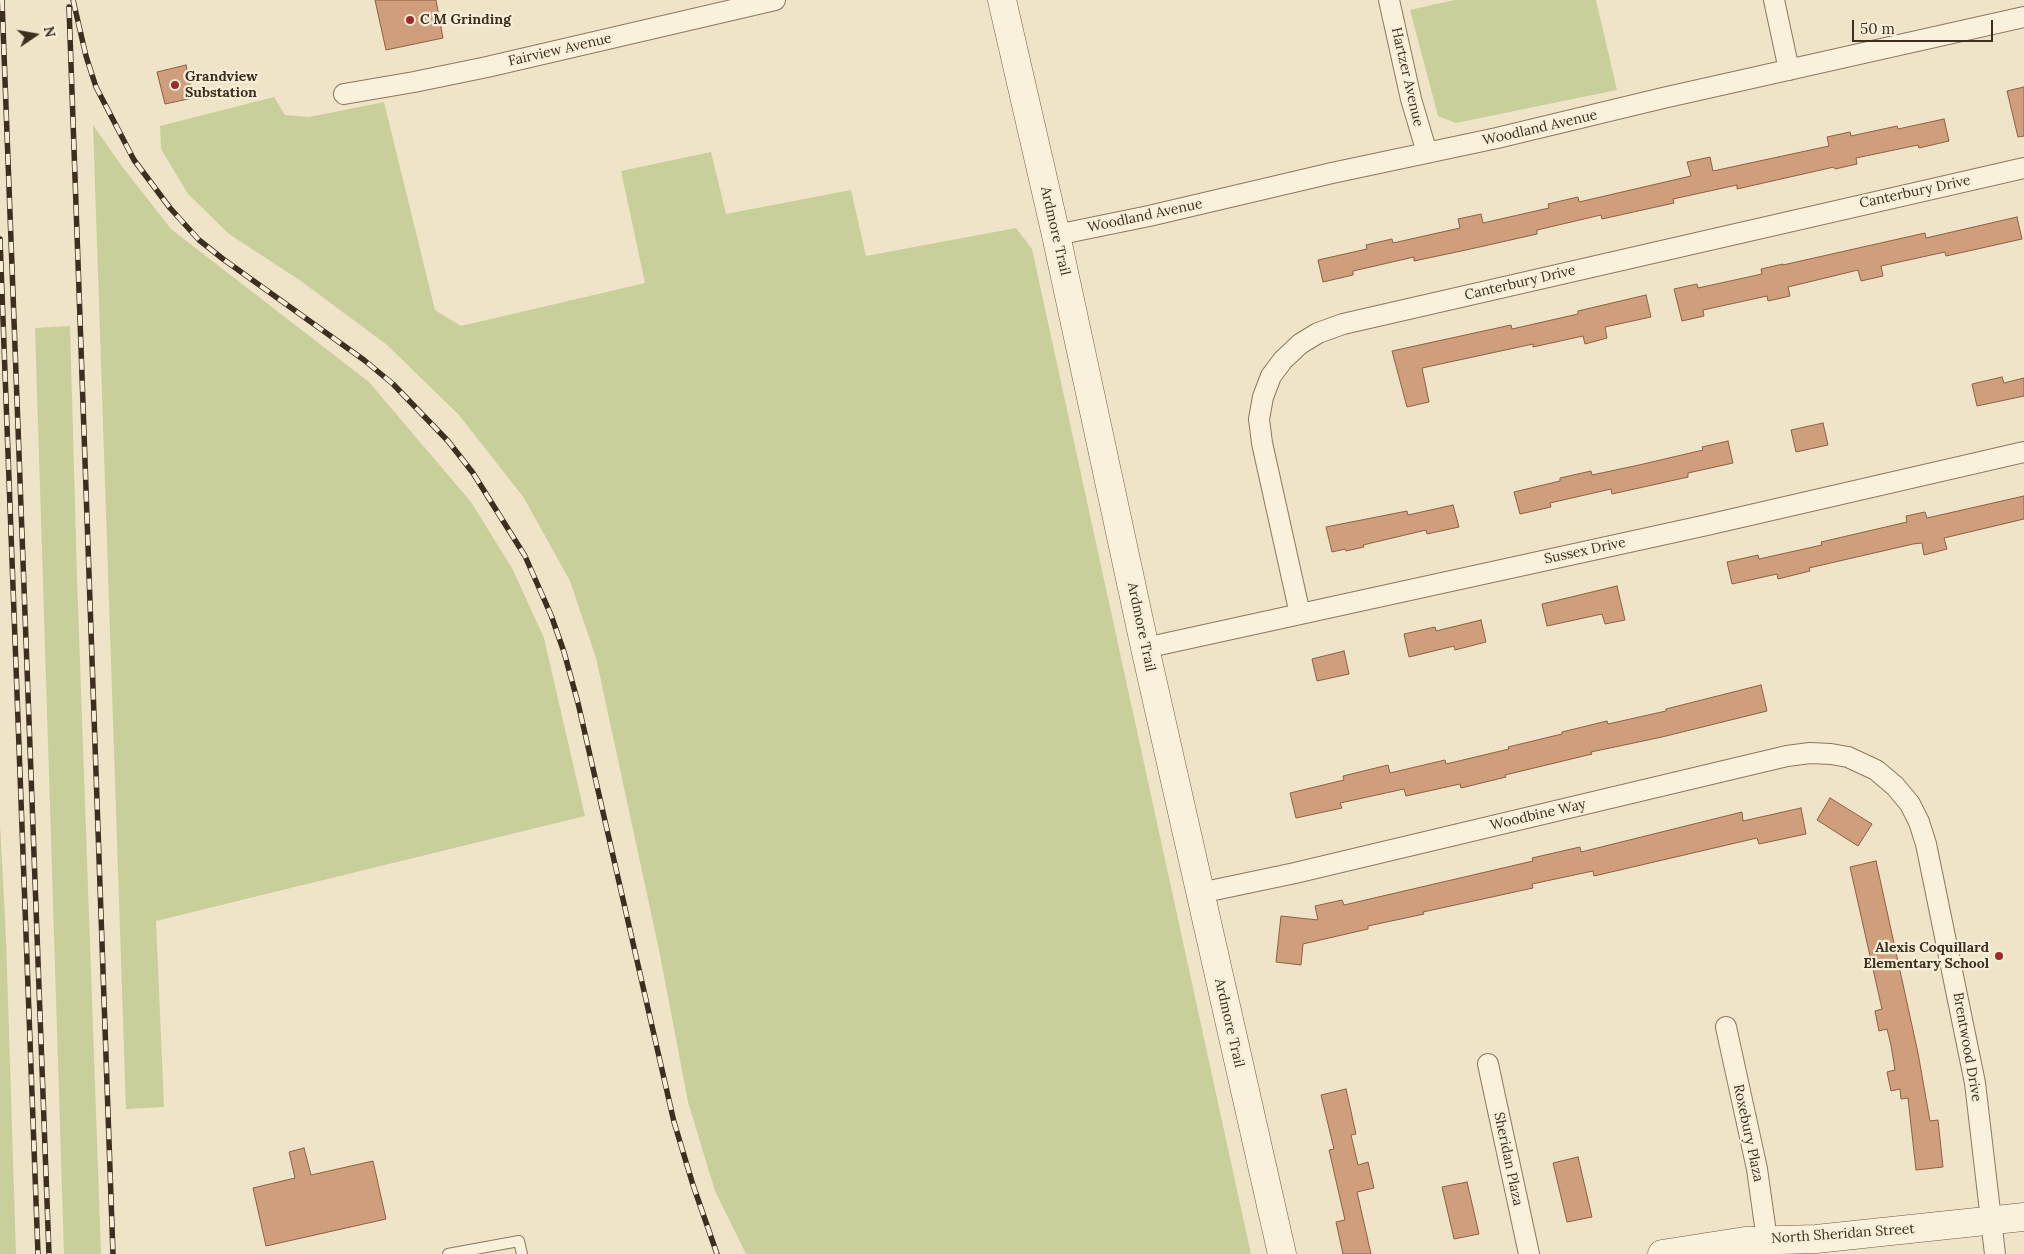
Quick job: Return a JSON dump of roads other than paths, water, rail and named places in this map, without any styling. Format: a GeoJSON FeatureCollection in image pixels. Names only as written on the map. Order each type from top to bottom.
{"type":"FeatureCollection","features":[{"type":"Feature","properties":{"kind":"street","name":"Fairview Avenue"},"geometry":{"type":"LineString","coordinates":[[344,94],[478,69],[775,0]]}},
{"type":"Feature","properties":{"kind":"street","name":"Ardmore Trail"},"geometry":{"type":"LineString","coordinates":[[1002,0],[1056,235],[1145,648],[1282,1254]]}},
{"type":"Feature","properties":{"kind":"street","name":"Hartzer Avenue"},"geometry":{"type":"LineString","coordinates":[[1389,0],[1411,99],[1427,153]]}},
{"type":"Feature","properties":{"kind":"street"},"geometry":{"type":"LineString","coordinates":[[1774,0],[1789,70]]}},
{"type":"Feature","properties":{"kind":"street","name":"Woodland Avenue"},"geometry":{"type":"LineString","coordinates":[[1056,235],[1149,216],[2024,17]]}},
{"type":"Feature","properties":{"kind":"street","name":"Canterbury Drive"},"geometry":{"type":"LineString","coordinates":[[1300,614],[1262,443],[1259,419],[1263,397],[1271,376],[1289,354],[1318,332],[1353,322],[2024,168]]}},
{"type":"Feature","properties":{"kind":"street","name":"Sussex Drive"},"geometry":{"type":"LineString","coordinates":[[1145,648],[1707,525],[2024,452]]}},
{"type":"Feature","properties":{"kind":"street","name":"Woodbine Way"},"geometry":{"type":"LineString","coordinates":[[1200,892],[1305,870],[1787,756],[1810,753],[1831,754],[1848,757],[1876,770]]}},
{"type":"Feature","properties":{"kind":"street","name":"Brentwood Drive"},"geometry":{"type":"LineString","coordinates":[[1876,770],[1895,786],[1910,804],[1919,822],[1926,844],[1976,1083],[1995,1254]]}},
{"type":"Feature","properties":{"kind":"street","name":"Roxebury Plaza"},"geometry":{"type":"LineString","coordinates":[[1726,1026],[1757,1170],[1767,1240]]}},
{"type":"Feature","properties":{"kind":"street","name":"Sheridan Plaza"},"geometry":{"type":"LineString","coordinates":[[1488,1064],[1529,1254]]}},
{"type":"Feature","properties":{"kind":"street","name":"North Sheridan Street"},"geometry":{"type":"LineString","coordinates":[[1662,1254],[1746,1241],[1816,1239],[2024,1217]]}},
{"type":"Feature","properties":{"kind":"lane"},"geometry":{"type":"LineString","coordinates":[[448,1254],[518,1241],[522,1254]]}},
{"type":"Feature","properties":{"kind":"railway"},"geometry":{"type":"LineString","coordinates":[[2,0],[49,1254]]}},
{"type":"Feature","properties":{"kind":"railway"},"geometry":{"type":"LineString","coordinates":[[73,0],[86,56],[96,87],[134,160],[170,208],[199,240],[223,259],[364,360],[393,384],[448,441],[473,473],[525,556],[551,615],[564,652],[578,703],[674,1122],[717,1254]]}},
{"type":"Feature","properties":{"kind":"railway"},"geometry":{"type":"LineString","coordinates":[[69,7],[113,1254]]}},
{"type":"Feature","properties":{"kind":"railway"},"geometry":{"type":"LineString","coordinates":[[0,239],[38,1254]]}},
{"type":"Feature","properties":{"kind":"place","name":"C M Grinding"},"geometry":{"type":"Point","coordinates":[410,20]}},
{"type":"Feature","properties":{"kind":"place","name":"Grandview Substation"},"geometry":{"type":"Point","coordinates":[175,85]}},
{"type":"Feature","properties":{"kind":"place","name":"Alexis Coquillard Elementary School"},"geometry":{"type":"Point","coordinates":[1999,956]}}]}
